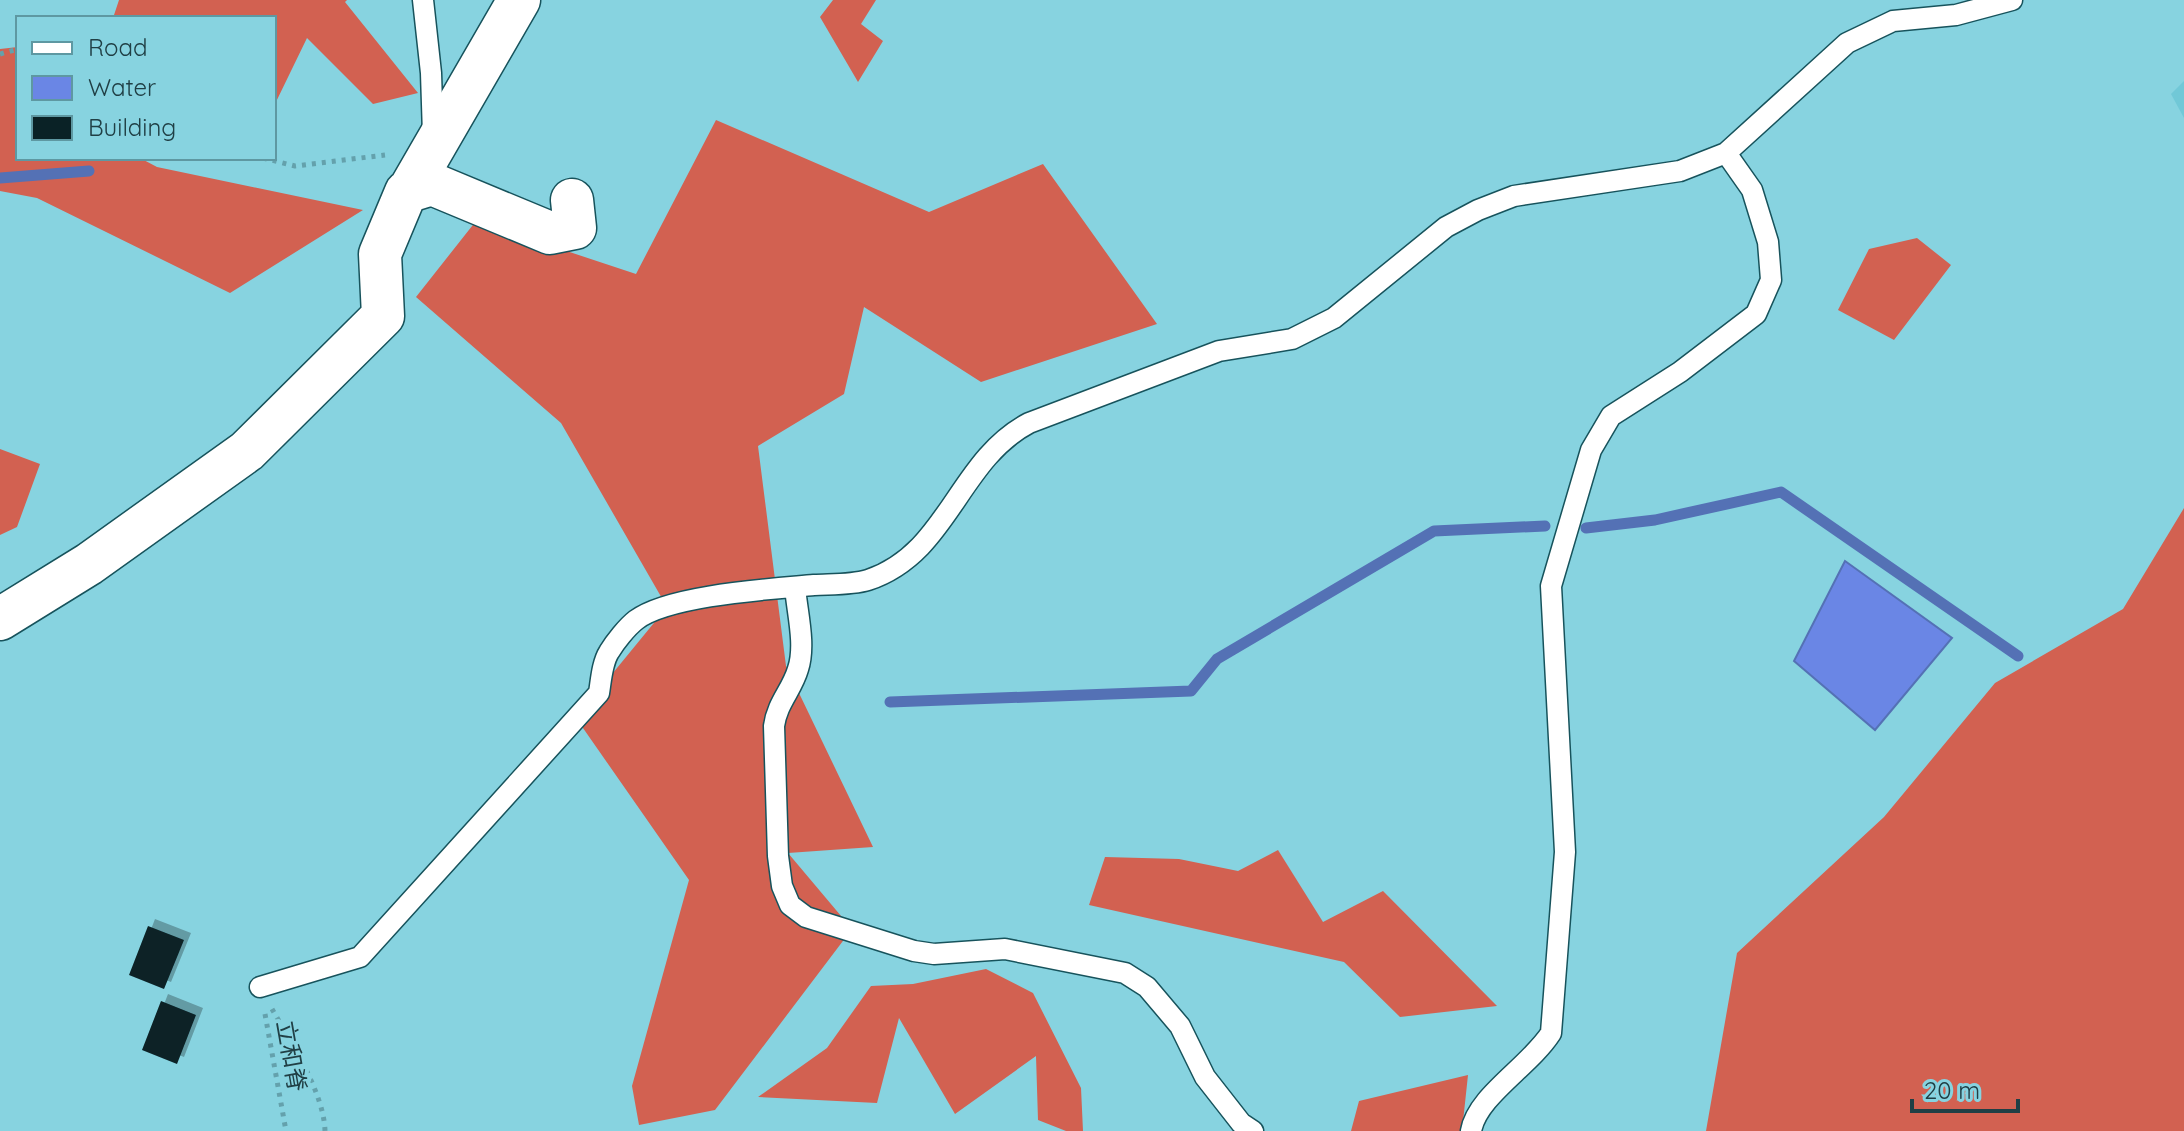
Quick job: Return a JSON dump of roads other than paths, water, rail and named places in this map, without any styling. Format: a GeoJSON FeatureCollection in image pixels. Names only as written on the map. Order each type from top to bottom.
{"type":"FeatureCollection","features":[{"type":"Feature","properties":{"kind":"street"},"geometry":{"type":"LineString","coordinates":[[0,619],[89,564],[247,451],[383,316],[380,254],[408,192],[519,0]]}},
{"type":"Feature","properties":{"kind":"street"},"geometry":{"type":"LineString","coordinates":[[408,192],[432,184],[550,233],[575,228],[572,200]]}},
{"type":"Feature","properties":{"kind":"lane"},"geometry":{"type":"LineString","coordinates":[[423,0],[431,73],[433,148]]}},
{"type":"Feature","properties":{"kind":"lane"},"geometry":{"type":"LineString","coordinates":[[260,987],[360,957],[599,693],[607,654],[637,619],[667,607],[706,598],[865,581],[899,567],[926,541],[989,451],[1005,436],[1029,423],[1219,351],[1292,339],[1334,318],[1446,227],[1514,196],[1680,171],[1726,153],[1847,43],[1893,21],[1956,15],[2012,0]]}},
{"type":"Feature","properties":{"kind":"lane"},"geometry":{"type":"LineString","coordinates":[[1471,1131],[1483,1102],[1536,1056],[1551,1033],[1565,852],[1551,586],[1591,450],[1611,416],[1680,372],[1756,314],[1771,280],[1768,242],[1752,190],[1726,153]]}},
{"type":"Feature","properties":{"kind":"lane"},"geometry":{"type":"LineString","coordinates":[[795,587],[800,643],[798,669],[777,706],[774,726],[778,856],[782,886],[790,905],[806,917],[914,951],[934,954],[1005,949],[1125,973],[1147,987],[1180,1026],[1205,1077],[1241,1123],[1253,1131]]}},
{"type":"Feature","properties":{"kind":"water"},"geometry":{"type":"Polygon","coordinates":[[[1845,561],[1952,638],[1875,730],[1794,661],[1845,561]]]}},
{"type":"Feature","properties":{"kind":"waterway"},"geometry":{"type":"LineString","coordinates":[[0,178],[89,171]]}},
{"type":"Feature","properties":{"kind":"waterway"},"geometry":{"type":"LineString","coordinates":[[1586,528],[1655,520],[1781,492],[2018,656]]}},
{"type":"Feature","properties":{"kind":"waterway"},"geometry":{"type":"LineString","coordinates":[[890,702],[1191,691],[1217,659],[1434,531],[1545,526]]}}]}
